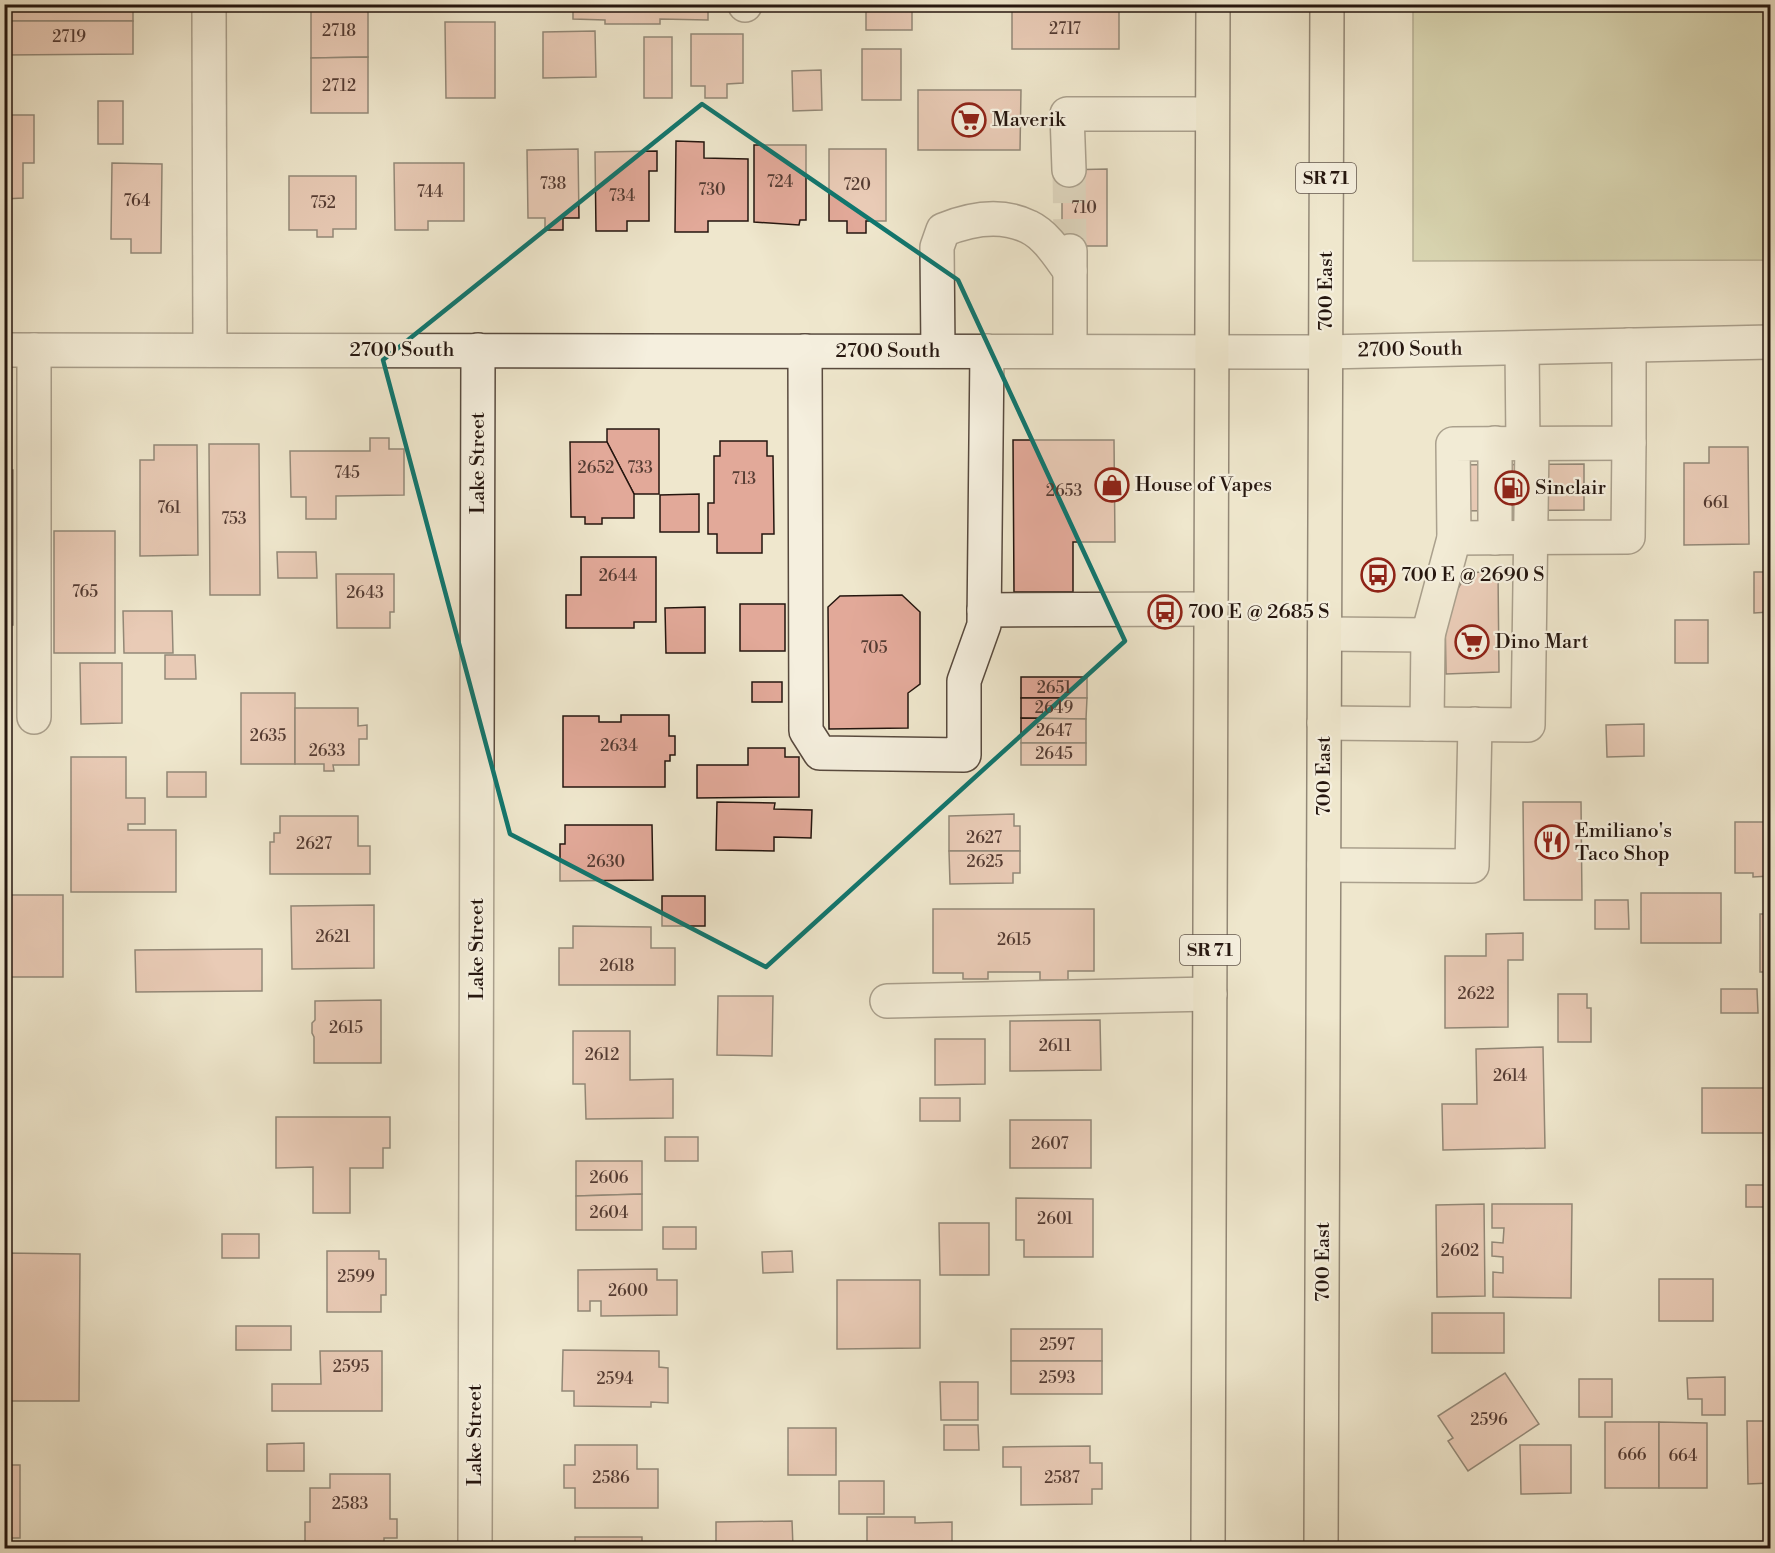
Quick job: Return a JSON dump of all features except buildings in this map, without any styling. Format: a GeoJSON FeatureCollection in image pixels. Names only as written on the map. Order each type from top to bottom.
{"type":"FeatureCollection","features":[{"type":"Feature","properties":{"kind":"main road","name":"SR 71"},"geometry":{"type":"LineString","coordinates":[[1208,1548],[1213,4]]}},
{"type":"Feature","properties":{"kind":"main road","name":"700 East"},"geometry":{"type":"LineString","coordinates":[[1322,1548],[1327,4]]}},
{"type":"Feature","properties":{"kind":"street"},"geometry":{"type":"LineString","coordinates":[[209,4],[210,350]]}},
{"type":"Feature","properties":{"kind":"street"},"geometry":{"type":"LineString","coordinates":[[1069,170],[1067,114],[1212,114]]}},
{"type":"Feature","properties":{"kind":"street"},"geometry":{"type":"LineString","coordinates":[[938,351],[938,247],[943,230],[963,222],[997,218],[1030,227],[1070,258],[1070,351]]}},
{"type":"Feature","properties":{"kind":"street","name":"2700 South"},"geometry":{"type":"LineString","coordinates":[[19,350],[1326,352],[1770,342]]}},
{"type":"Feature","properties":{"kind":"street"},"geometry":{"type":"LineString","coordinates":[[1454,538],[1628,537],[1629,345]]}},
{"type":"Feature","properties":{"kind":"street"},"geometry":{"type":"LineString","coordinates":[[1495,538],[1516,443],[1522,348]]}},
{"type":"Feature","properties":{"kind":"street"},"geometry":{"type":"LineString","coordinates":[[19,350],[34,717]]}},
{"type":"Feature","properties":{"kind":"street","name":"Lake Street"},"geometry":{"type":"LineString","coordinates":[[475,1548],[478,350]]}},
{"type":"Feature","properties":{"kind":"street"},"geometry":{"type":"LineString","coordinates":[[805,351],[806,731],[820,753],[964,754],[964,681],[984,625],[987,351]]}},
{"type":"Feature","properties":{"kind":"street"},"geometry":{"type":"LineString","coordinates":[[1324,723],[1528,725],[1531,538],[1516,443]]}},
{"type":"Feature","properties":{"kind":"street"},"geometry":{"type":"LineString","coordinates":[[1427,724],[1428,635],[1454,538],[1453,444],[1629,443]]}},
{"type":"Feature","properties":{"kind":"street"},"geometry":{"type":"LineString","coordinates":[[984,610],[1211,609]]}},
{"type":"Feature","properties":{"kind":"street"},"geometry":{"type":"LineString","coordinates":[[1325,634],[1428,635]]}},
{"type":"Feature","properties":{"kind":"street"},"geometry":{"type":"LineString","coordinates":[[1324,865],[1472,866],[1475,724]]}},
{"type":"Feature","properties":{"kind":"street"},"geometry":{"type":"LineString","coordinates":[[887,1002],[1210,994]]}},
{"type":"Feature","properties":{"kind":"highlighted area"},"geometry":{"type":"Polygon","coordinates":[[[702,104],[958,280],[1125,641],[766,967],[510,834],[383,360],[702,104]]]}},
{"type":"Feature","properties":{"kind":"green space"},"geometry":{"type":"Polygon","coordinates":[[[1413,5],[1770,5],[1770,260],[1413,261],[1413,5]]]}},
{"type":"Feature","properties":{"kind":"tunnel"},"geometry":{"type":"LineString","coordinates":[[1069,170],[1070,246]]}},
{"type":"Feature","properties":{"kind":"place","name":"Maverik"},"geometry":{"type":"Point","coordinates":[969,120]}},
{"type":"Feature","properties":{"kind":"place","name":"House of Vapes"},"geometry":{"type":"Point","coordinates":[1112,485]}},
{"type":"Feature","properties":{"kind":"place","name":"Sinclair"},"geometry":{"type":"Point","coordinates":[1512,488]}},
{"type":"Feature","properties":{"kind":"place","name":"700 E @ 2690 S"},"geometry":{"type":"Point","coordinates":[1378,575]}},
{"type":"Feature","properties":{"kind":"place","name":"700 E @ 2685 S"},"geometry":{"type":"Point","coordinates":[1165,612]}},
{"type":"Feature","properties":{"kind":"place","name":"Dino Mart"},"geometry":{"type":"Point","coordinates":[1472,642]}},
{"type":"Feature","properties":{"kind":"place","name":"Emiliano's Taco Shop"},"geometry":{"type":"Point","coordinates":[1552,842]}}]}
